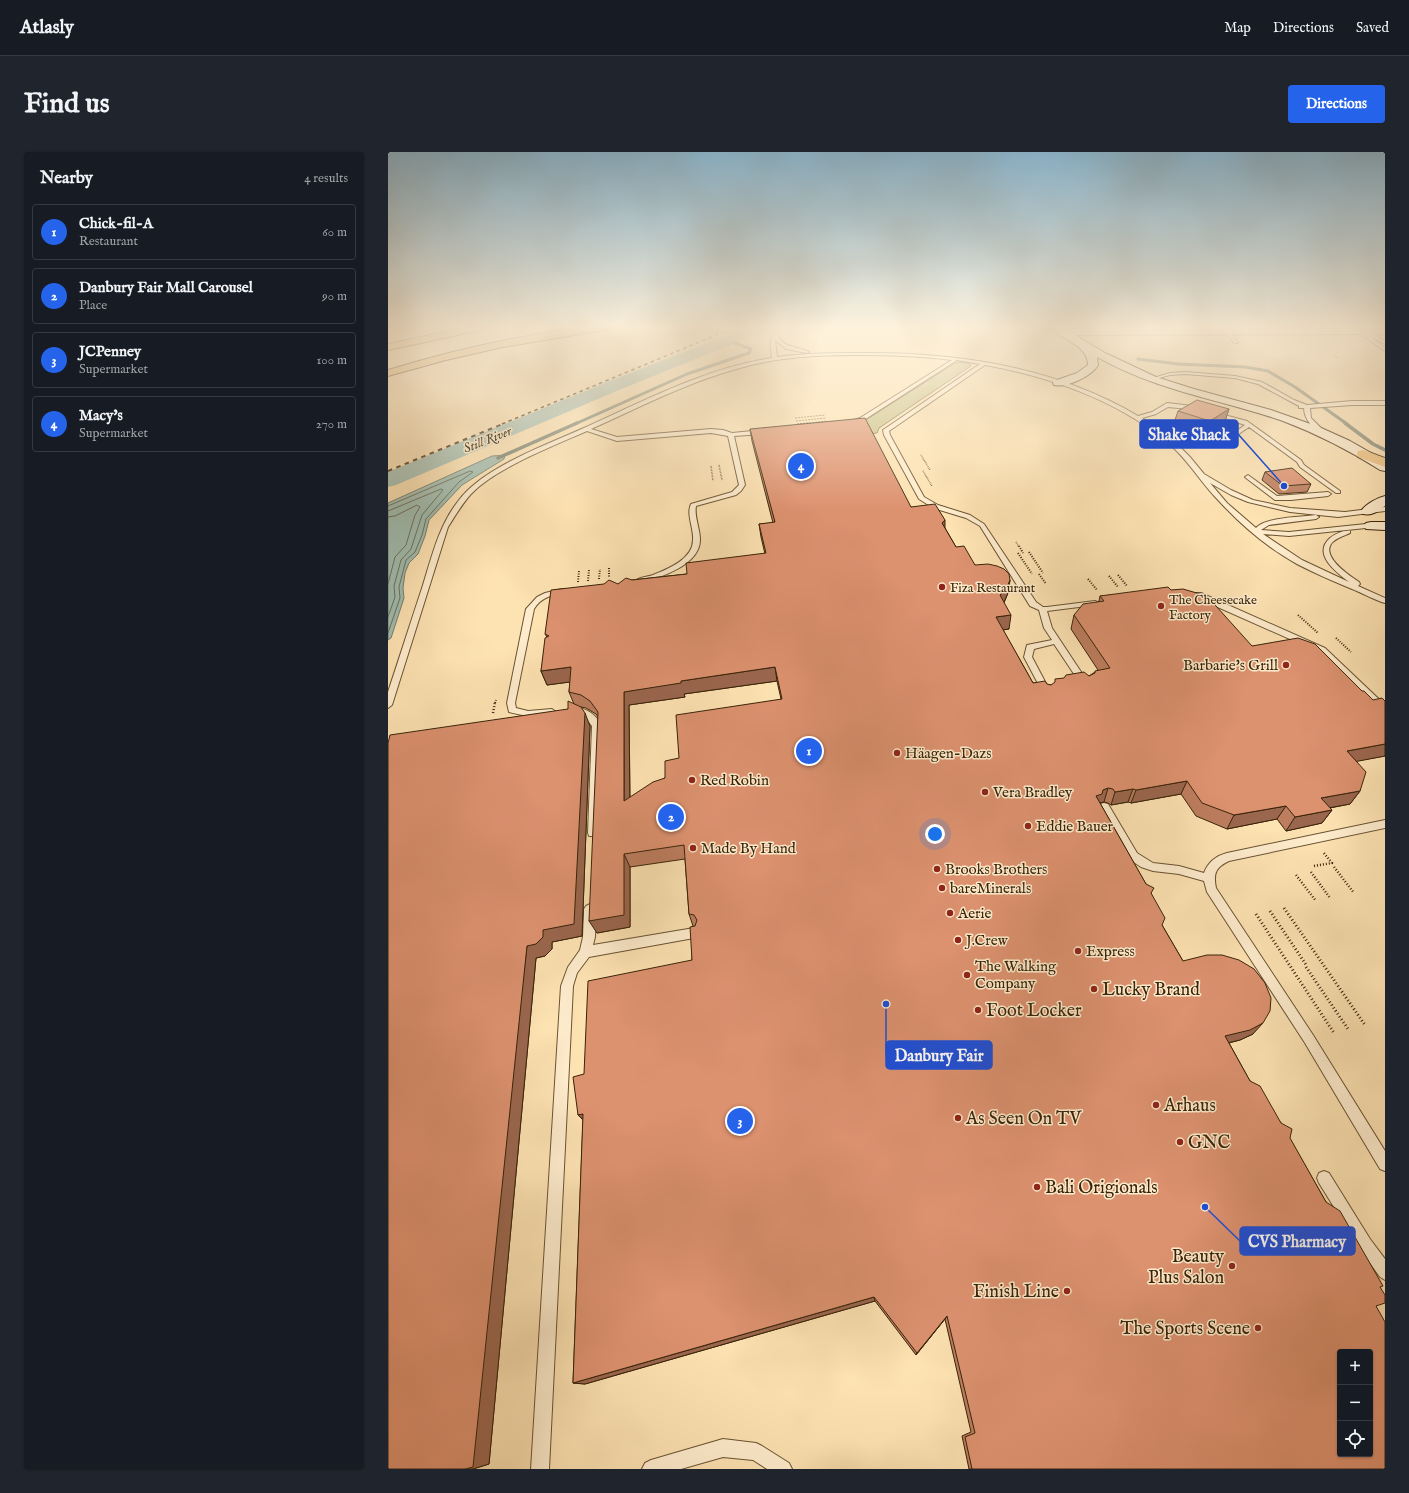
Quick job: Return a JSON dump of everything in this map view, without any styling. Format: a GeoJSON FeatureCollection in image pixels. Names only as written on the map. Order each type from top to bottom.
{"type":"FeatureCollection","features":[{"type":"Feature","properties":{"kind":"highway"},"geometry":{"type":"LineString","coordinates":[[1363,454],[1385,463]]}},
{"type":"Feature","properties":{"kind":"main road"},"geometry":{"type":"LineString","coordinates":[[1181,387],[1284,418],[1322,432],[1385,467]]}},
{"type":"Feature","properties":{"kind":"main road"},"geometry":{"type":"LineString","coordinates":[[1363,454],[1385,476]]}},
{"type":"Feature","properties":{"kind":"main road"},"geometry":{"type":"LineString","coordinates":[[1368,511],[1385,500]]}},
{"type":"Feature","properties":{"kind":"lane"},"geometry":{"type":"LineString","coordinates":[[388,705],[445,527],[461,501],[480,483],[508,466],[679,387]]}},
{"type":"Feature","properties":{"kind":"lane"},"geometry":{"type":"LineString","coordinates":[[845,424],[862,419],[911,387]]}},
{"type":"Feature","properties":{"kind":"lane"},"geometry":{"type":"LineString","coordinates":[[949,387],[889,428],[886,433],[921,498],[928,504],[971,518],[982,525],[1033,604],[1042,609],[1102,602]]}},
{"type":"Feature","properties":{"kind":"lane"},"geometry":{"type":"LineString","coordinates":[[1070,387],[1107,402],[1138,418],[1172,443],[1187,457],[1215,494],[1256,532],[1297,561],[1382,600]]}},
{"type":"Feature","properties":{"kind":"lane"},"geometry":{"type":"LineString","coordinates":[[1268,387],[1276,392],[1286,402],[1300,407],[1385,403]]}},
{"type":"Feature","properties":{"kind":"lane"},"geometry":{"type":"LineString","coordinates":[[1138,418],[1154,413],[1167,405],[1195,407],[1245,422],[1299,461],[1302,466],[1338,492]]}},
{"type":"Feature","properties":{"kind":"lane"},"geometry":{"type":"LineString","coordinates":[[1307,407],[1307,414],[1309,418],[1322,432]]}},
{"type":"Feature","properties":{"kind":"lane"},"geometry":{"type":"LineString","coordinates":[[1172,443],[1234,435],[1249,425]]}},
{"type":"Feature","properties":{"kind":"lane"},"geometry":{"type":"LineString","coordinates":[[586,429],[617,439],[711,431],[723,432],[731,435],[768,431]]}},
{"type":"Feature","properties":{"kind":"lane"},"geometry":{"type":"LineString","coordinates":[[628,583],[650,579],[660,575],[671,570],[688,558],[697,545],[692,509],[693,505],[704,500],[730,496],[741,489],[742,485],[731,435]]}},
{"type":"Feature","properties":{"kind":"lane"},"geometry":{"type":"LineString","coordinates":[[1198,473],[1237,496],[1263,505],[1291,510],[1344,514]]}},
{"type":"Feature","properties":{"kind":"lane"},"geometry":{"type":"LineString","coordinates":[[1248,477],[1275,498],[1292,498],[1328,494]]}},
{"type":"Feature","properties":{"kind":"lane"},"geometry":{"type":"LineString","coordinates":[[1256,532],[1261,526],[1267,523],[1385,509]]}},
{"type":"Feature","properties":{"kind":"lane"},"geometry":{"type":"LineString","coordinates":[[1256,532],[1289,534],[1380,525]]}},
{"type":"Feature","properties":{"kind":"lane"},"geometry":{"type":"LineString","coordinates":[[1380,525],[1334,538],[1328,542],[1326,556],[1332,565],[1342,574],[1382,600]]}},
{"type":"Feature","properties":{"kind":"lane"},"geometry":{"type":"LineString","coordinates":[[575,586],[546,595],[534,602],[527,623],[511,703],[512,710],[528,714],[578,710],[587,713],[594,718],[597,726],[592,847]]}},
{"type":"Feature","properties":{"kind":"lane"},"geometry":{"type":"LineString","coordinates":[[1188,593],[1211,600],[1322,650],[1385,710]]}},
{"type":"Feature","properties":{"kind":"lane"},"geometry":{"type":"LineString","coordinates":[[1042,609],[1048,628],[1086,685]]}},
{"type":"Feature","properties":{"kind":"lane"},"geometry":{"type":"LineString","coordinates":[[1047,694],[1028,657],[1030,646],[1056,641]]}},
{"type":"Feature","properties":{"kind":"lane"},"geometry":{"type":"LineString","coordinates":[[1104,807],[1133,856],[1145,864],[1153,867],[1179,870],[1208,878]]}},
{"type":"Feature","properties":{"kind":"lane"},"geometry":{"type":"LineString","coordinates":[[1385,824],[1227,857],[1217,862],[1210,868],[1208,878],[1211,889],[1309,1039],[1385,1164]]}},
{"type":"Feature","properties":{"kind":"lane"},"geometry":{"type":"LineString","coordinates":[[540,1469],[567,986],[572,971],[585,952],[590,937],[591,900]]}},
{"type":"Feature","properties":{"kind":"lane"},"geometry":{"type":"LineString","coordinates":[[585,952],[694,933]]}},
{"type":"Feature","properties":{"kind":"lane"},"geometry":{"type":"LineString","coordinates":[[1324,1178],[1364,1244],[1385,1272]]}},
{"type":"Feature","properties":{"kind":"lane"},"geometry":{"type":"LineString","coordinates":[[651,1469],[723,1448],[756,1452],[783,1469]]}},
{"type":"Feature","properties":{"kind":"path"},"geometry":{"type":"LineString","coordinates":[[795,418],[825,415]]}},
{"type":"Feature","properties":{"kind":"path"},"geometry":{"type":"LineString","coordinates":[[796,421],[826,418]]}},
{"type":"Feature","properties":{"kind":"path"},"geometry":{"type":"LineString","coordinates":[[797,424],[827,421]]}},
{"type":"Feature","properties":{"kind":"path"},"geometry":{"type":"LineString","coordinates":[[921,455],[930,470]]}},
{"type":"Feature","properties":{"kind":"path"},"geometry":{"type":"LineString","coordinates":[[719,465],[722,480]]}},
{"type":"Feature","properties":{"kind":"path"},"geometry":{"type":"LineString","coordinates":[[711,466],[714,481]]}},
{"type":"Feature","properties":{"kind":"path"},"geometry":{"type":"LineString","coordinates":[[923,471],[932,486]]}},
{"type":"Feature","properties":{"kind":"path"},"geometry":{"type":"LineString","coordinates":[[1016,542],[1023,553]]}},
{"type":"Feature","properties":{"kind":"path"},"geometry":{"type":"LineString","coordinates":[[1029,552],[1043,573]]}},
{"type":"Feature","properties":{"kind":"path"},"geometry":{"type":"LineString","coordinates":[[1018,554],[1032,574]]}},
{"type":"Feature","properties":{"kind":"path"},"geometry":{"type":"LineString","coordinates":[[609,568],[609,578]]}},
{"type":"Feature","properties":{"kind":"path"},"geometry":{"type":"LineString","coordinates":[[599,579],[600,569]]}},
{"type":"Feature","properties":{"kind":"path"},"geometry":{"type":"LineString","coordinates":[[588,581],[589,570]]}},
{"type":"Feature","properties":{"kind":"path"},"geometry":{"type":"LineString","coordinates":[[575,586],[579,572]]}},
{"type":"Feature","properties":{"kind":"path"},"geometry":{"type":"LineString","coordinates":[[1039,574],[1046,584]]}},
{"type":"Feature","properties":{"kind":"path"},"geometry":{"type":"LineString","coordinates":[[1118,574],[1127,586]]}},
{"type":"Feature","properties":{"kind":"path"},"geometry":{"type":"LineString","coordinates":[[1109,576],[1118,587]]}},
{"type":"Feature","properties":{"kind":"path"},"geometry":{"type":"LineString","coordinates":[[1088,579],[1097,590]]}},
{"type":"Feature","properties":{"kind":"path"},"geometry":{"type":"LineString","coordinates":[[1298,615],[1320,635]]}},
{"type":"Feature","properties":{"kind":"path"},"geometry":{"type":"LineString","coordinates":[[1336,638],[1351,652]]}},
{"type":"Feature","properties":{"kind":"path"},"geometry":{"type":"LineString","coordinates":[[1314,866],[1332,863],[1322,850]]}},
{"type":"Feature","properties":{"kind":"path"},"geometry":{"type":"LineString","coordinates":[[1334,867],[1354,893]]}},
{"type":"Feature","properties":{"kind":"path"},"geometry":{"type":"LineString","coordinates":[[1311,872],[1330,898]]}},
{"type":"Feature","properties":{"kind":"path"},"geometry":{"type":"LineString","coordinates":[[1296,875],[1316,901]]}},
{"type":"Feature","properties":{"kind":"path"},"geometry":{"type":"LineString","coordinates":[[1284,908],[1365,1025]]}},
{"type":"Feature","properties":{"kind":"path"},"geometry":{"type":"LineString","coordinates":[[1270,911],[1348,1029]]}},
{"type":"Feature","properties":{"kind":"path"},"geometry":{"type":"LineString","coordinates":[[1256,914],[1334,1033]]}},
{"type":"Feature","properties":{"kind":"shaded area"},"geometry":{"type":"Polygon","coordinates":[[[917,387],[939,387],[879,428],[877,433],[868,434],[861,423],[917,387]]]}},
{"type":"Feature","properties":{"kind":"water"},"geometry":{"type":"Polygon","coordinates":[[[505,455],[504,459],[462,485],[429,520],[418,554],[409,563],[405,573],[403,588],[404,598],[391,638],[388,640],[388,503],[492,456],[505,455]]]}},
{"type":"Feature","properties":{"kind":"building"},"geometry":{"type":"Polygon","coordinates":[[[1197,400],[1229,409],[1210,421],[1178,411],[1197,400]]]}},
{"type":"Feature","properties":{"kind":"building"},"geometry":{"type":"Polygon","coordinates":[[[865,418],[911,507],[935,504],[945,520],[942,523],[956,547],[964,546],[975,565],[988,564],[997,566],[1004,569],[1009,574],[1010,580],[1006,589],[1000,595],[1011,615],[996,617],[1033,683],[1045,681],[1047,684],[1051,685],[1055,682],[1055,679],[1064,678],[1066,675],[1084,672],[1089,676],[1095,673],[1095,671],[1110,668],[1074,615],[1083,604],[1104,601],[1100,596],[1168,587],[1171,590],[1183,589],[1207,596],[1252,646],[1298,638],[1315,644],[1373,700],[1382,698],[1385,701],[1385,744],[1347,751],[1366,772],[1360,791],[1321,798],[1332,810],[1295,817],[1286,806],[1234,815],[1202,803],[1187,781],[1115,792],[1113,789],[1108,788],[1103,790],[1102,794],[1096,796],[1146,884],[1154,888],[1151,893],[1165,918],[1162,925],[1183,961],[1207,955],[1222,955],[1239,960],[1254,969],[1265,983],[1271,998],[1270,1011],[1263,1023],[1250,1030],[1225,1036],[1250,1081],[1260,1086],[1281,1123],[1292,1129],[1290,1138],[1326,1202],[1340,1211],[1383,1286],[1380,1287],[1385,1295],[1385,1303],[1376,1306],[1385,1322],[1385,1469],[972,1469],[965,1437],[975,1433],[947,1316],[917,1353],[874,1297],[573,1383],[583,1114],[578,1115],[573,1077],[584,1074],[588,981],[692,960],[690,927],[695,926],[697,920],[694,915],[689,914],[684,845],[624,854],[624,915],[589,921],[598,712],[590,701],[581,695],[569,692],[571,667],[541,671],[545,638],[549,636],[545,634],[551,590],[604,584],[609,580],[618,584],[626,578],[632,580],[687,574],[686,563],[766,553],[759,524],[775,522],[750,429],[865,418]],[[775,667],[681,681],[681,683],[624,692],[624,801],[653,782],[665,778],[665,761],[679,758],[676,715],[782,699],[775,667]]]}},
{"type":"Feature","properties":{"kind":"building"},"geometry":{"type":"Polygon","coordinates":[[[1292,468],[1311,484],[1283,486],[1265,472],[1292,468]]]}},
{"type":"Feature","properties":{"kind":"building"},"geometry":{"type":"Polygon","coordinates":[[[568,701],[581,707],[585,713],[574,924],[543,930],[543,937],[536,944],[527,946],[473,1467],[465,1469],[388,1469],[388,743],[390,735],[568,709],[568,701]]]}},
{"type":"Feature","properties":{"kind":"waterway","name":"Still River"},"geometry":{"type":"LineString","coordinates":[[388,480],[610,387]]}},
{"type":"Feature","properties":{"kind":"waterway"},"geometry":{"type":"LineString","coordinates":[[575,424],[657,387]]}},
{"type":"Feature","properties":{"kind":"waterway"},"geometry":{"type":"LineString","coordinates":[[1296,387],[1347,424]]}},
{"type":"Feature","properties":{"kind":"waterway"},"geometry":{"type":"LineString","coordinates":[[498,458],[577,423]]}},
{"type":"Feature","properties":{"kind":"waterway"},"geometry":{"type":"LineString","coordinates":[[1345,423],[1373,444],[1385,450]]}},
{"type":"Feature","properties":{"kind":"railway"},"geometry":{"type":"LineString","coordinates":[[502,424],[590,387]]}},
{"type":"Feature","properties":{"kind":"railway"},"geometry":{"type":"LineString","coordinates":[[388,471],[505,423]]}},
{"type":"Feature","properties":{"kind":"place","name":"Macy's"},"geometry":{"type":"Point","coordinates":[801,466]}},
{"type":"Feature","properties":{"kind":"place","name":"Shake Shack"},"geometry":{"type":"Point","coordinates":[1284,486]}},
{"type":"Feature","properties":{"kind":"place","name":"Fiza Restaurant"},"geometry":{"type":"Point","coordinates":[942,587]}},
{"type":"Feature","properties":{"kind":"place","name":"The Cheesecake Factory"},"geometry":{"type":"Point","coordinates":[1161,606]}},
{"type":"Feature","properties":{"kind":"place","name":"Barbarie's Grill"},"geometry":{"type":"Point","coordinates":[1286,665]}},
{"type":"Feature","properties":{"kind":"place","name":"Chick-fil-A"},"geometry":{"type":"Point","coordinates":[809,751]}},
{"type":"Feature","properties":{"kind":"place","name":"Häagen-Dazs"},"geometry":{"type":"Point","coordinates":[897,753]}},
{"type":"Feature","properties":{"kind":"place","name":"Red Robin"},"geometry":{"type":"Point","coordinates":[692,780]}},
{"type":"Feature","properties":{"kind":"place","name":"Vera Bradley"},"geometry":{"type":"Point","coordinates":[985,792]}},
{"type":"Feature","properties":{"kind":"place","name":"Danbury Fair Mall Carousel"},"geometry":{"type":"Point","coordinates":[671,817]}},
{"type":"Feature","properties":{"kind":"place","name":"Eddie Bauer"},"geometry":{"type":"Point","coordinates":[1028,826]}},
{"type":"Feature","properties":{"kind":"place","name":"Made By Hand"},"geometry":{"type":"Point","coordinates":[693,848]}},
{"type":"Feature","properties":{"kind":"place","name":"Brooks Brothers"},"geometry":{"type":"Point","coordinates":[937,869]}},
{"type":"Feature","properties":{"kind":"place","name":"bareMinerals"},"geometry":{"type":"Point","coordinates":[942,888]}},
{"type":"Feature","properties":{"kind":"place","name":"Aerie"},"geometry":{"type":"Point","coordinates":[950,913]}},
{"type":"Feature","properties":{"kind":"place","name":"J.Crew"},"geometry":{"type":"Point","coordinates":[958,940]}},
{"type":"Feature","properties":{"kind":"place","name":"Express"},"geometry":{"type":"Point","coordinates":[1078,951]}},
{"type":"Feature","properties":{"kind":"place","name":"The Walking Company"},"geometry":{"type":"Point","coordinates":[967,975]}},
{"type":"Feature","properties":{"kind":"place","name":"Lucky Brand"},"geometry":{"type":"Point","coordinates":[1094,989]}},
{"type":"Feature","properties":{"kind":"place","name":"Danbury Fair"},"geometry":{"type":"Point","coordinates":[886,1004]}},
{"type":"Feature","properties":{"kind":"place","name":"Foot Locker"},"geometry":{"type":"Point","coordinates":[978,1010]}},
{"type":"Feature","properties":{"kind":"place","name":"Arhaus"},"geometry":{"type":"Point","coordinates":[1156,1105]}},
{"type":"Feature","properties":{"kind":"place","name":"As Seen On TV"},"geometry":{"type":"Point","coordinates":[958,1118]}},
{"type":"Feature","properties":{"kind":"place","name":"JCPenney"},"geometry":{"type":"Point","coordinates":[740,1121]}},
{"type":"Feature","properties":{"kind":"place","name":"GNC"},"geometry":{"type":"Point","coordinates":[1180,1142]}},
{"type":"Feature","properties":{"kind":"place","name":"Bali Origionals"},"geometry":{"type":"Point","coordinates":[1037,1187]}},
{"type":"Feature","properties":{"kind":"place","name":"CVS Pharmacy"},"geometry":{"type":"Point","coordinates":[1205,1207]}},
{"type":"Feature","properties":{"kind":"place","name":"Beauty Plus Salon"},"geometry":{"type":"Point","coordinates":[1232,1266]}},
{"type":"Feature","properties":{"kind":"place","name":"Finish Line"},"geometry":{"type":"Point","coordinates":[1067,1291]}},
{"type":"Feature","properties":{"kind":"place","name":"The Sports Scene"},"geometry":{"type":"Point","coordinates":[1258,1328]}}]}
